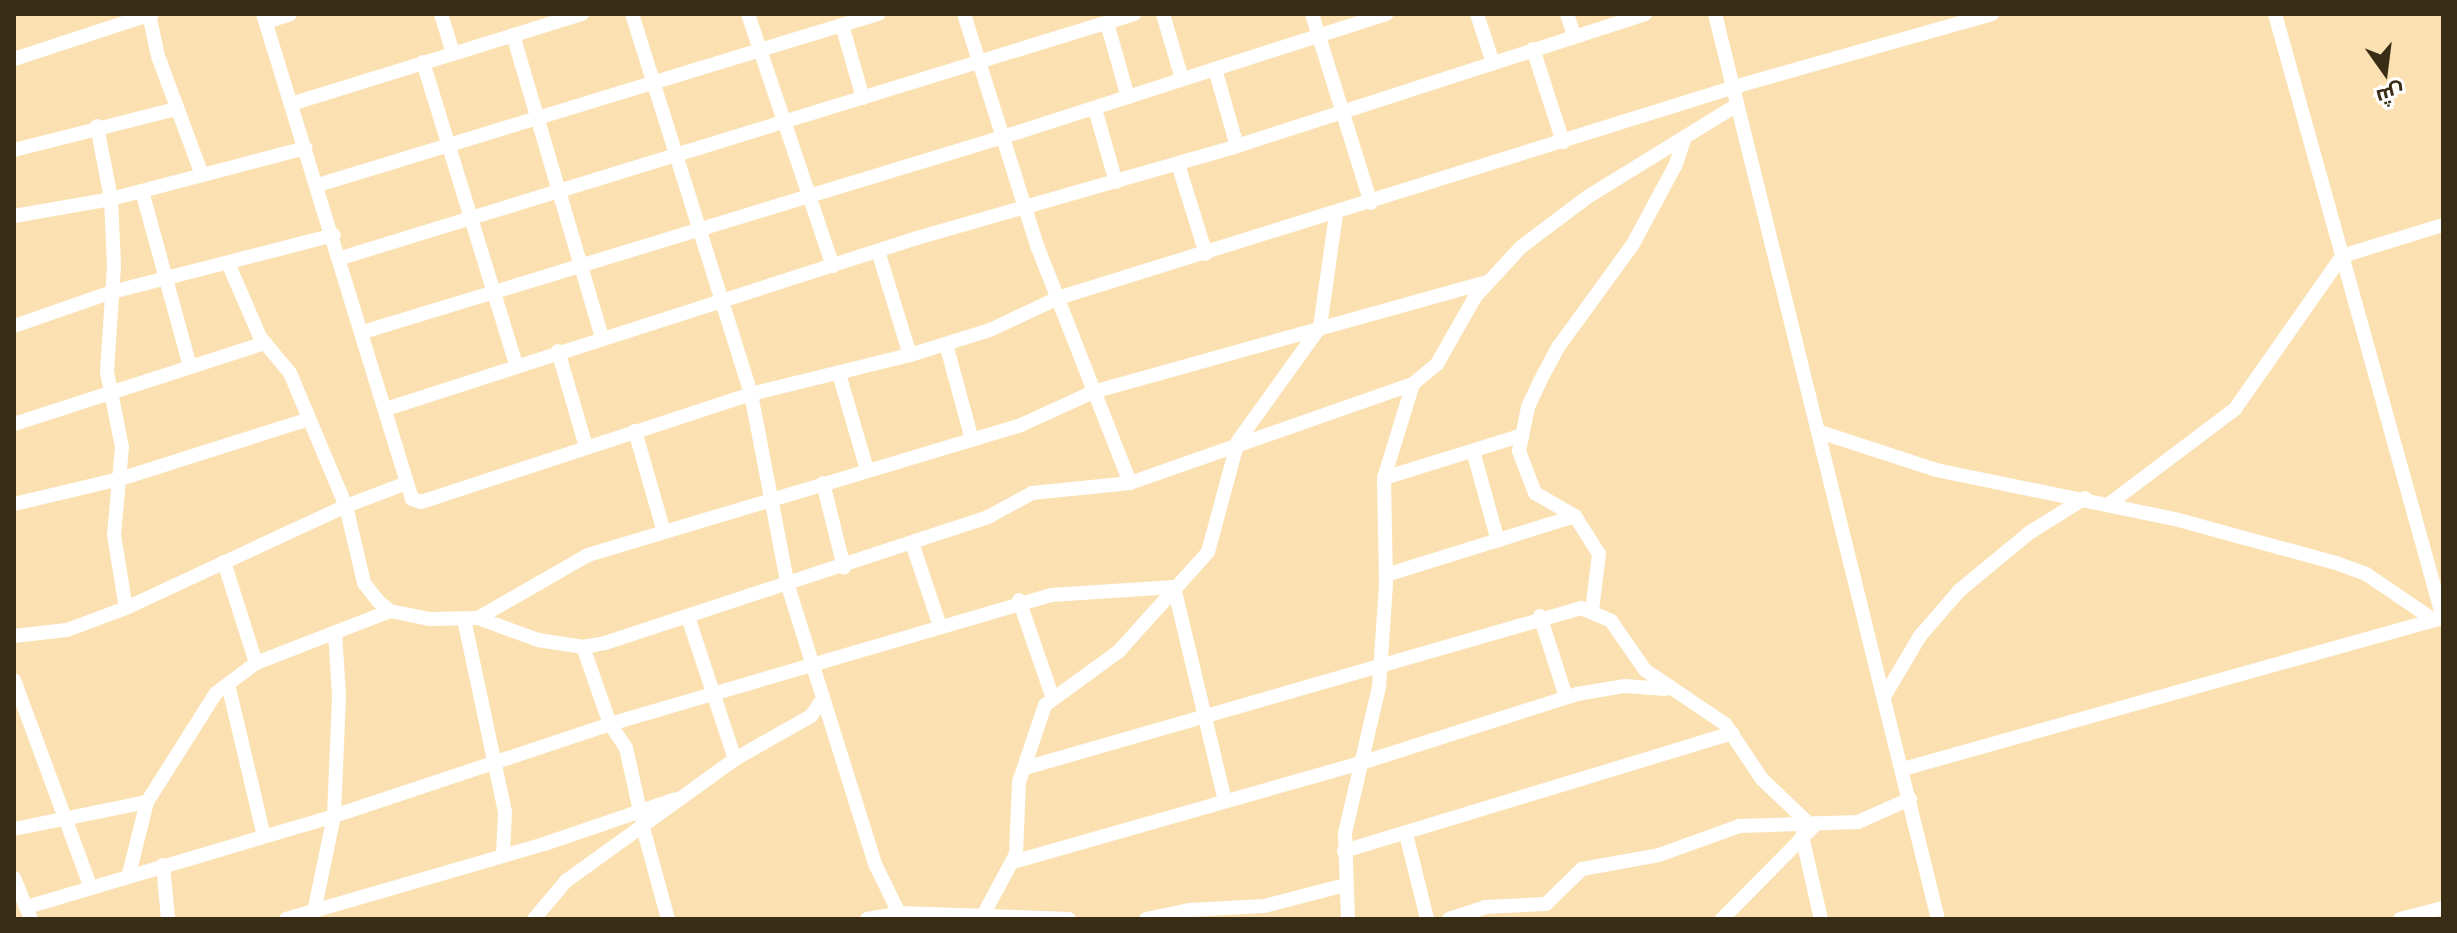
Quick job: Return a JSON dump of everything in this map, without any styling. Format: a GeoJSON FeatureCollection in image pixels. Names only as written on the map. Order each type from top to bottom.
{"type":"FeatureCollection","features":[{"type":"Feature","properties":{"kind":"street"},"geometry":{"type":"LineString","coordinates":[[14,59],[150,14],[176,109],[202,175]]}},
{"type":"Feature","properties":{"kind":"street"},"geometry":{"type":"LineString","coordinates":[[290,14],[264,18],[334,235],[412,499],[421,502],[751,394],[839,374],[946,344],[1058,298],[1733,88],[1992,14]]}},
{"type":"Feature","properties":{"kind":"street"},"geometry":{"type":"LineString","coordinates":[[441,14],[453,53]]}},
{"type":"Feature","properties":{"kind":"street"},"geometry":{"type":"LineString","coordinates":[[291,104],[582,14]]}},
{"type":"Feature","properties":{"kind":"street"},"geometry":{"type":"LineString","coordinates":[[632,14],[725,299],[751,394],[788,586],[876,866],[901,916]]}},
{"type":"Feature","properties":{"kind":"street"},"geometry":{"type":"LineString","coordinates":[[748,14],[805,194],[833,266]]}},
{"type":"Feature","properties":{"kind":"street"},"geometry":{"type":"LineString","coordinates":[[318,185],[448,144],[540,120],[878,14]]}},
{"type":"Feature","properties":{"kind":"street"},"geometry":{"type":"LineString","coordinates":[[964,14],[1026,210],[1130,483]]}},
{"type":"Feature","properties":{"kind":"street"},"geometry":{"type":"LineString","coordinates":[[341,258],[1134,14]]}},
{"type":"Feature","properties":{"kind":"street"},"geometry":{"type":"LineString","coordinates":[[1163,14],[1182,79]]}},
{"type":"Feature","properties":{"kind":"street"},"geometry":{"type":"LineString","coordinates":[[1312,14],[1371,203]]}},
{"type":"Feature","properties":{"kind":"street"},"geometry":{"type":"LineString","coordinates":[[363,332],[495,293],[701,225],[1095,109],[1387,14]]}},
{"type":"Feature","properties":{"kind":"street"},"geometry":{"type":"LineString","coordinates":[[1477,14],[1492,60]]}},
{"type":"Feature","properties":{"kind":"street"},"geometry":{"type":"LineString","coordinates":[[1567,14],[1574,35]]}},
{"type":"Feature","properties":{"kind":"street"},"geometry":{"type":"LineString","coordinates":[[386,409],[602,337],[878,251],[1237,146],[1492,60],[1645,14]]}},
{"type":"Feature","properties":{"kind":"street"},"geometry":{"type":"LineString","coordinates":[[1715,14],[1938,919]]}},
{"type":"Feature","properties":{"kind":"street"},"geometry":{"type":"LineString","coordinates":[[2275,14],[2441,618]]}},
{"type":"Feature","properties":{"kind":"street"},"geometry":{"type":"LineString","coordinates":[[1107,23],[1128,97]]}},
{"type":"Feature","properties":{"kind":"street"},"geometry":{"type":"LineString","coordinates":[[842,25],[863,98]]}},
{"type":"Feature","properties":{"kind":"street"},"geometry":{"type":"LineString","coordinates":[[513,35],[602,337]]}},
{"type":"Feature","properties":{"kind":"street"},"geometry":{"type":"LineString","coordinates":[[1533,49],[1563,142]]}},
{"type":"Feature","properties":{"kind":"street"},"geometry":{"type":"LineString","coordinates":[[423,62],[516,365]]}},
{"type":"Feature","properties":{"kind":"street"},"geometry":{"type":"LineString","coordinates":[[1215,69],[1237,146]]}},
{"type":"Feature","properties":{"kind":"street"},"geometry":{"type":"LineString","coordinates":[[129,874],[147,802],[228,684],[256,663],[390,611],[471,619],[538,640],[583,647],[844,567],[1014,507],[1032,493],[1130,483],[1238,441],[1413,384],[1437,364],[1487,282],[1555,220],[1737,105]]}},
{"type":"Feature","properties":{"kind":"street"},"geometry":{"type":"LineString","coordinates":[[14,150],[97,126],[176,109]]}},
{"type":"Feature","properties":{"kind":"street"},"geometry":{"type":"LineString","coordinates":[[1095,109],[1116,182]]}},
{"type":"Feature","properties":{"kind":"street"},"geometry":{"type":"LineString","coordinates":[[97,126],[111,199],[109,395],[122,447],[114,535],[126,608]]}},
{"type":"Feature","properties":{"kind":"street"},"geometry":{"type":"LineString","coordinates":[[1592,611],[1599,554],[1575,516],[1535,493],[1527,481],[1519,451],[1528,407],[1559,346],[1633,244],[1676,164],[1684,139]]}},
{"type":"Feature","properties":{"kind":"street"},"geometry":{"type":"LineString","coordinates":[[14,216],[111,199],[305,148]]}},
{"type":"Feature","properties":{"kind":"street"},"geometry":{"type":"LineString","coordinates":[[1178,164],[1206,254]]}},
{"type":"Feature","properties":{"kind":"street"},"geometry":{"type":"LineString","coordinates":[[142,191],[190,367]]}},
{"type":"Feature","properties":{"kind":"street"},"geometry":{"type":"LineString","coordinates":[[983,917],[1013,862],[1019,782],[1038,719],[1052,696],[1119,651],[1214,539],[1238,441],[1320,327],[1336,214]]}},
{"type":"Feature","properties":{"kind":"street"},"geometry":{"type":"LineString","coordinates":[[2109,504],[2235,409],[2342,256],[2443,225]]}},
{"type":"Feature","properties":{"kind":"street"},"geometry":{"type":"LineString","coordinates":[[14,326],[112,292],[334,235]]}},
{"type":"Feature","properties":{"kind":"street"},"geometry":{"type":"LineString","coordinates":[[878,251],[910,355]]}},
{"type":"Feature","properties":{"kind":"street"},"geometry":{"type":"LineString","coordinates":[[228,263],[265,343],[287,367],[346,506],[364,583],[390,611]]}},
{"type":"Feature","properties":{"kind":"street"},"geometry":{"type":"LineString","coordinates":[[471,619],[588,555],[1021,425],[1093,392],[1487,282]]}},
{"type":"Feature","properties":{"kind":"street"},"geometry":{"type":"LineString","coordinates":[[14,424],[265,343]]}},
{"type":"Feature","properties":{"kind":"street"},"geometry":{"type":"LineString","coordinates":[[946,344],[972,440]]}},
{"type":"Feature","properties":{"kind":"street"},"geometry":{"type":"LineString","coordinates":[[558,351],[586,447]]}},
{"type":"Feature","properties":{"kind":"street"},"geometry":{"type":"LineString","coordinates":[[839,374],[867,470]]}},
{"type":"Feature","properties":{"kind":"street"},"geometry":{"type":"LineString","coordinates":[[1348,919],[1344,851],[1358,764],[1377,704],[1386,575],[1384,478],[1413,384]]}},
{"type":"Feature","properties":{"kind":"street"},"geometry":{"type":"LineString","coordinates":[[14,504],[120,479],[309,419]]}},
{"type":"Feature","properties":{"kind":"street"},"geometry":{"type":"LineString","coordinates":[[635,431],[664,532]]}},
{"type":"Feature","properties":{"kind":"street"},"geometry":{"type":"LineString","coordinates":[[1820,432],[1936,470],[2085,498],[2350,567],[2441,618]]}},
{"type":"Feature","properties":{"kind":"street"},"geometry":{"type":"LineString","coordinates":[[1384,478],[1523,435]]}},
{"type":"Feature","properties":{"kind":"street"},"geometry":{"type":"LineString","coordinates":[[1473,451],[1498,541]]}},
{"type":"Feature","properties":{"kind":"street"},"geometry":{"type":"LineString","coordinates":[[14,636],[67,630],[126,608],[346,506],[407,483]]}},
{"type":"Feature","properties":{"kind":"street"},"geometry":{"type":"LineString","coordinates":[[823,483],[844,567]]}},
{"type":"Feature","properties":{"kind":"street"},"geometry":{"type":"LineString","coordinates":[[1885,695],[1920,636],[1960,590],[2029,533],[2085,498]]}},
{"type":"Feature","properties":{"kind":"street"},"geometry":{"type":"LineString","coordinates":[[1386,575],[1575,516]]}},
{"type":"Feature","properties":{"kind":"street"},"geometry":{"type":"LineString","coordinates":[[912,543],[940,626]]}},
{"type":"Feature","properties":{"kind":"street"},"geometry":{"type":"LineString","coordinates":[[224,562],[256,663]]}},
{"type":"Feature","properties":{"kind":"street"},"geometry":{"type":"LineString","coordinates":[[14,878],[29,913],[90,886],[334,816],[610,724],[813,665],[1019,600],[1174,587]]}},
{"type":"Feature","properties":{"kind":"street"},"geometry":{"type":"LineString","coordinates":[[1174,587],[1225,801]]}},
{"type":"Feature","properties":{"kind":"street"},"geometry":{"type":"LineString","coordinates":[[1019,600],[1052,696]]}},
{"type":"Feature","properties":{"kind":"street"},"geometry":{"type":"LineString","coordinates":[[1025,768],[1380,667],[1540,616],[1572,608],[1592,611],[1618,628],[1645,670],[1732,733],[1762,779],[1809,827],[1821,919]]}},
{"type":"Feature","properties":{"kind":"street"},"geometry":{"type":"LineString","coordinates":[[1540,616],[1566,697]]}},
{"type":"Feature","properties":{"kind":"street"},"geometry":{"type":"LineString","coordinates":[[688,617],[735,759]]}},
{"type":"Feature","properties":{"kind":"street"},"geometry":{"type":"LineString","coordinates":[[1903,769],[2441,618]]}},
{"type":"Feature","properties":{"kind":"street"},"geometry":{"type":"LineString","coordinates":[[471,619],[505,812],[503,855]]}},
{"type":"Feature","properties":{"kind":"street"},"geometry":{"type":"LineString","coordinates":[[314,914],[334,816],[339,695],[335,632]]}},
{"type":"Feature","properties":{"kind":"street"},"geometry":{"type":"LineString","coordinates":[[583,647],[610,724],[626,748],[668,919]]}},
{"type":"Feature","properties":{"kind":"street"},"geometry":{"type":"LineString","coordinates":[[14,680],[90,886]]}},
{"type":"Feature","properties":{"kind":"street"},"geometry":{"type":"LineString","coordinates":[[228,684],[264,836]]}},
{"type":"Feature","properties":{"kind":"street"},"geometry":{"type":"LineString","coordinates":[[1013,862],[1358,764],[1566,697],[1625,686],[1678,691]]}},
{"type":"Feature","properties":{"kind":"street"},"geometry":{"type":"LineString","coordinates":[[286,919],[314,914],[503,855],[641,817],[676,799],[735,759],[811,716],[823,699]]}},
{"type":"Feature","properties":{"kind":"street"},"geometry":{"type":"LineString","coordinates":[[1344,851],[1732,733]]}},
{"type":"Feature","properties":{"kind":"street"},"geometry":{"type":"LineString","coordinates":[[1449,919],[1485,907],[1546,904],[1582,869],[1659,855],[1739,826],[1809,827],[1872,819],[1910,799]]}},
{"type":"Feature","properties":{"kind":"street"},"geometry":{"type":"LineString","coordinates":[[14,829],[66,815],[147,802]]}},
{"type":"Feature","properties":{"kind":"street"},"geometry":{"type":"LineString","coordinates":[[534,919],[566,881],[641,817]]}},
{"type":"Feature","properties":{"kind":"street"},"geometry":{"type":"LineString","coordinates":[[1722,919],[1809,827]]}},
{"type":"Feature","properties":{"kind":"street"},"geometry":{"type":"LineString","coordinates":[[1406,834],[1427,919]]}},
{"type":"Feature","properties":{"kind":"street"},"geometry":{"type":"LineString","coordinates":[[163,865],[168,919]]}},
{"type":"Feature","properties":{"kind":"street"},"geometry":{"type":"LineString","coordinates":[[1146,919],[1189,910],[1264,906],[1345,885]]}},
{"type":"Feature","properties":{"kind":"street"},"geometry":{"type":"LineString","coordinates":[[2400,919],[2443,908]]}},
{"type":"Feature","properties":{"kind":"street"},"geometry":{"type":"LineString","coordinates":[[867,919],[901,916],[1069,919]]}}]}
